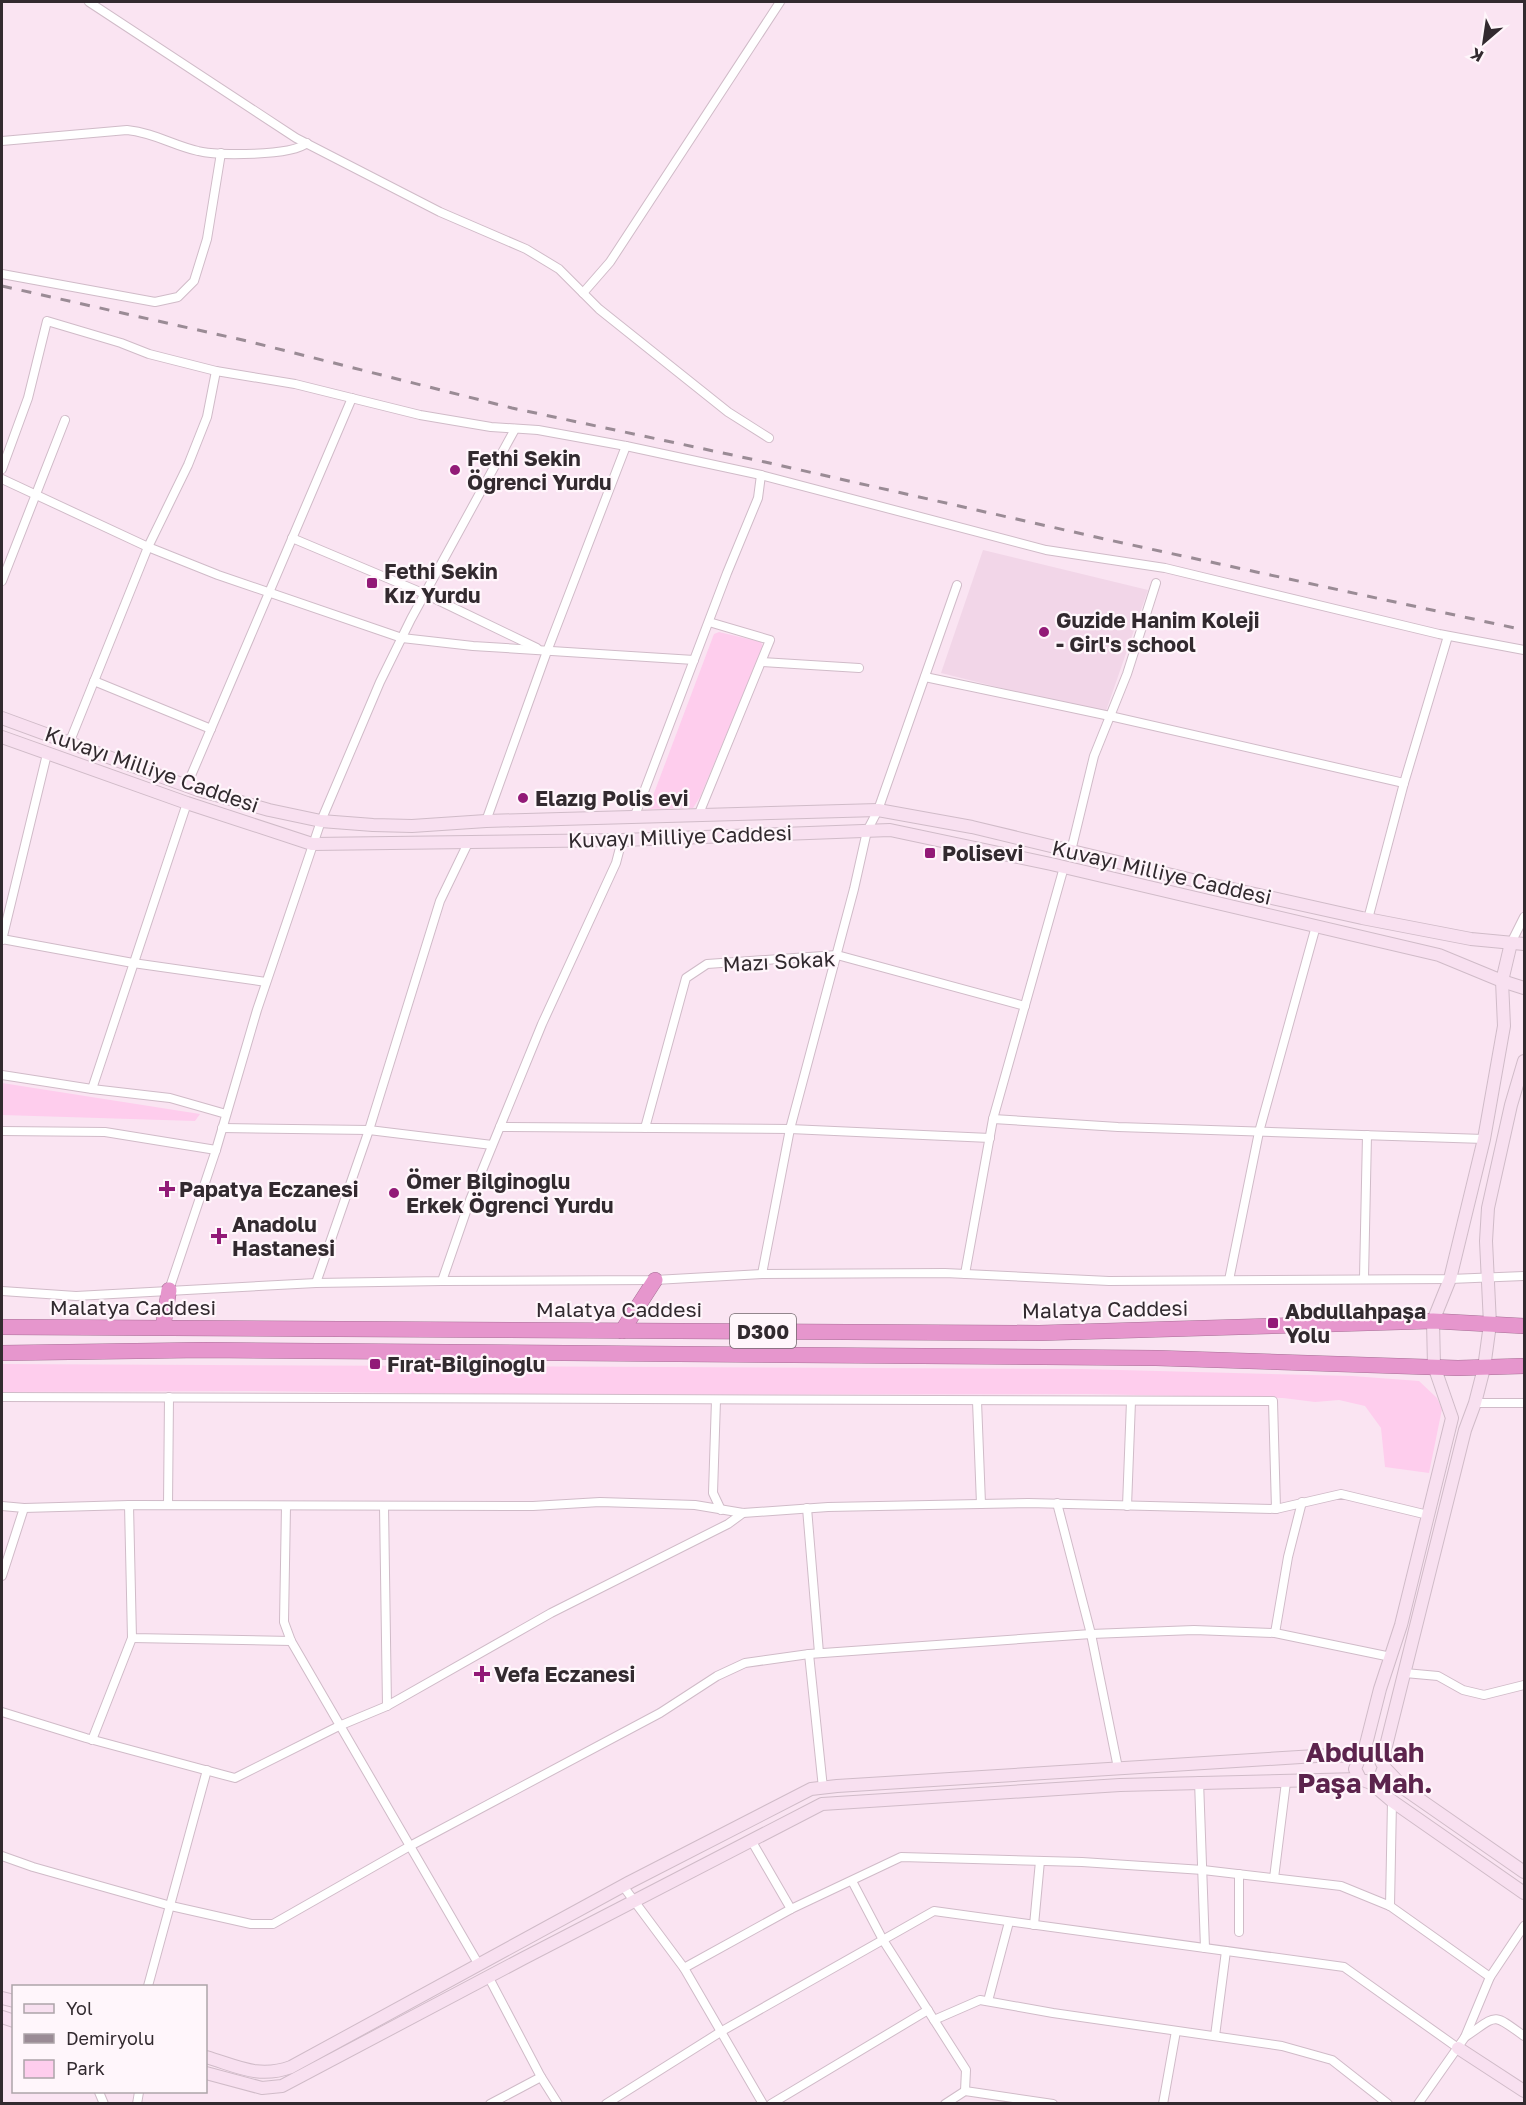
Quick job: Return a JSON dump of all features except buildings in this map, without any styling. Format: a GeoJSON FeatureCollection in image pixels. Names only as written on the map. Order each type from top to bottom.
{"type":"FeatureCollection","features":[{"type":"Feature","properties":{"kind":"highway"},"geometry":{"type":"LineString","coordinates":[[622,1330],[655,1280]]}},
{"type":"Feature","properties":{"kind":"highway"},"geometry":{"type":"LineString","coordinates":[[163,1328],[170,1290]]}},
{"type":"Feature","properties":{"kind":"highway","name":"Malatya Caddesi"},"geometry":{"type":"LineString","coordinates":[[2,1327],[1039,1333],[1433,1321],[1524,1326]]}},
{"type":"Feature","properties":{"kind":"highway","name":"Malatya Caddesi"},"geometry":{"type":"LineString","coordinates":[[2,1353],[203,1350],[1144,1358],[1484,1368],[1524,1366]]}},
{"type":"Feature","properties":{"kind":"main road","name":"Kuvayı Milliye Caddesi"},"geometry":{"type":"LineString","coordinates":[[2,718],[187,785],[269,810],[321,821],[412,826],[486,821],[878,810],[972,827],[1368,919],[1471,939],[1518,943]]}},
{"type":"Feature","properties":{"kind":"main road","name":"Kuvayı Milliye Caddesi"},"geometry":{"type":"LineString","coordinates":[[2,737],[187,803],[312,844],[622,840],[890,830],[1064,867],[1439,955],[1524,988]]}},
{"type":"Feature","properties":{"kind":"main road"},"geometry":{"type":"LineString","coordinates":[[1518,943],[1502,981],[1504,1026],[1485,1139],[1449,1279],[1433,1321],[1434,1366],[1452,1418],[1401,1624],[1362,1756],[1355,1770],[1365,1781],[1392,1801],[1524,1893]]}},
{"type":"Feature","properties":{"kind":"main road"},"geometry":{"type":"LineString","coordinates":[[207,2073],[262,2088],[282,2086],[488,1976],[822,1804],[1199,1781],[1365,1781],[1380,1778],[1465,1430],[1484,1368],[1490,1324],[1486,1241],[1488,1208],[1511,1105],[1524,1061]]}},
{"type":"Feature","properties":{"kind":"main road"},"geometry":{"type":"LineString","coordinates":[[207,2057],[260,2073],[276,2073],[291,2067],[623,1886],[811,1789],[1332,1755],[1374,1755],[1406,1790],[1524,1872]]}},
{"type":"Feature","properties":{"kind":"main road"},"geometry":{"type":"LineString","coordinates":[[1462,2043],[1524,2091]]}},
{"type":"Feature","properties":{"kind":"street"},"geometry":{"type":"LineString","coordinates":[[89,2],[306,143],[440,212],[526,249],[559,269],[599,309],[728,412],[769,438]]}},
{"type":"Feature","properties":{"kind":"street"},"geometry":{"type":"LineString","coordinates":[[583,293],[610,262],[780,2]]}},
{"type":"Feature","properties":{"kind":"street"},"geometry":{"type":"LineString","coordinates":[[2,141],[127,130],[145,132],[200,152],[267,153],[297,149],[306,143]]}},
{"type":"Feature","properties":{"kind":"street"},"geometry":{"type":"LineString","coordinates":[[2,274],[155,302],[178,297],[194,281],[207,238],[221,153]]}},
{"type":"Feature","properties":{"kind":"street"},"geometry":{"type":"LineString","coordinates":[[2,468],[28,398],[46,321],[112,340],[148,354],[216,371],[296,384],[420,415],[491,427],[537,430],[626,447],[761,476],[1046,550],[1165,568],[1448,636],[1524,650]]}},
{"type":"Feature","properties":{"kind":"street"},"geometry":{"type":"LineString","coordinates":[[70,741],[148,547],[188,465],[207,417],[216,371]]}},
{"type":"Feature","properties":{"kind":"street"},"geometry":{"type":"LineString","coordinates":[[187,785],[352,398]]}},
{"type":"Feature","properties":{"kind":"street"},"geometry":{"type":"LineString","coordinates":[[2,581],[65,420]]}},
{"type":"Feature","properties":{"kind":"street"},"geometry":{"type":"LineString","coordinates":[[170,1290],[267,982],[321,821],[380,682],[515,429]]}},
{"type":"Feature","properties":{"kind":"street"},"geometry":{"type":"LineString","coordinates":[[486,821],[544,650],[626,447]]}},
{"type":"Feature","properties":{"kind":"street"},"geometry":{"type":"LineString","coordinates":[[634,818],[708,622],[758,498],[761,476]]}},
{"type":"Feature","properties":{"kind":"street"},"geometry":{"type":"LineString","coordinates":[[2,479],[148,547],[218,575],[402,638],[473,646],[694,660]]}},
{"type":"Feature","properties":{"kind":"street"},"geometry":{"type":"LineString","coordinates":[[292,538],[425,594],[544,650]]}},
{"type":"Feature","properties":{"kind":"street"},"geometry":{"type":"LineString","coordinates":[[1071,851],[1094,756],[1127,674],[1156,583]]}},
{"type":"Feature","properties":{"kind":"street"},"geometry":{"type":"LineString","coordinates":[[762,1274],[790,1129],[837,955],[867,831],[878,810],[957,585]]}},
{"type":"Feature","properties":{"kind":"street"},"geometry":{"type":"LineString","coordinates":[[698,816],[770,640],[708,622]]}},
{"type":"Feature","properties":{"kind":"street"},"geometry":{"type":"LineString","coordinates":[[1368,919],[1404,783],[1448,636]]}},
{"type":"Feature","properties":{"kind":"street"},"geometry":{"type":"LineString","coordinates":[[762,662],[859,668]]}},
{"type":"Feature","properties":{"kind":"street"},"geometry":{"type":"LineString","coordinates":[[925,677],[1110,716],[1404,783]]}},
{"type":"Feature","properties":{"kind":"street"},"geometry":{"type":"LineString","coordinates":[[94,681],[211,729]]}},
{"type":"Feature","properties":{"kind":"street"},"geometry":{"type":"LineString","coordinates":[[47,753],[2,939],[133,963],[267,982]]}},
{"type":"Feature","properties":{"kind":"street"},"geometry":{"type":"LineString","coordinates":[[92,1089],[187,803]]}},
{"type":"Feature","properties":{"kind":"street"},"geometry":{"type":"LineString","coordinates":[[442,1281],[492,1145],[542,1024],[615,863],[622,840]]}},
{"type":"Feature","properties":{"kind":"street"},"geometry":{"type":"LineString","coordinates":[[316,1282],[369,1130],[440,901],[468,843]]}},
{"type":"Feature","properties":{"kind":"street"},"geometry":{"type":"LineString","coordinates":[[965,1274],[993,1119],[1064,867]]}},
{"type":"Feature","properties":{"kind":"street"},"geometry":{"type":"LineString","coordinates":[[1518,943],[1524,917]]}},
{"type":"Feature","properties":{"kind":"street"},"geometry":{"type":"LineString","coordinates":[[1229,1280],[1259,1132],[1317,927]]}},
{"type":"Feature","properties":{"kind":"street","name":"Mazı Sokak"},"geometry":{"type":"LineString","coordinates":[[645,1128],[686,978],[707,964],[837,955],[1025,1006]]}},
{"type":"Feature","properties":{"kind":"street"},"geometry":{"type":"LineString","coordinates":[[2,1075],[170,1098],[226,1114]]}},
{"type":"Feature","properties":{"kind":"street"},"geometry":{"type":"LineString","coordinates":[[993,1119],[1118,1128],[1485,1139]]}},
{"type":"Feature","properties":{"kind":"street"},"geometry":{"type":"LineString","coordinates":[[500,1127],[790,1129],[990,1138]]}},
{"type":"Feature","properties":{"kind":"street"},"geometry":{"type":"LineString","coordinates":[[222,1128],[369,1130],[492,1145]]}},
{"type":"Feature","properties":{"kind":"street"},"geometry":{"type":"LineString","coordinates":[[2,1131],[105,1132],[216,1149]]}},
{"type":"Feature","properties":{"kind":"street"},"geometry":{"type":"LineString","coordinates":[[1364,1278],[1367,1135]]}},
{"type":"Feature","properties":{"kind":"street"},"geometry":{"type":"LineString","coordinates":[[2,1291],[76,1296],[316,1282],[655,1280],[762,1274],[965,1274],[1109,1281],[1449,1279],[1524,1276]]}},
{"type":"Feature","properties":{"kind":"street"},"geometry":{"type":"LineString","coordinates":[[2,1397],[1274,1401],[1276,1509]]}},
{"type":"Feature","properties":{"kind":"street"},"geometry":{"type":"LineString","coordinates":[[168,1505],[169,1397]]}},
{"type":"Feature","properties":{"kind":"street"},"geometry":{"type":"LineString","coordinates":[[716,1400],[713,1493],[721,1510]]}},
{"type":"Feature","properties":{"kind":"street"},"geometry":{"type":"LineString","coordinates":[[977,1401],[981,1504]]}},
{"type":"Feature","properties":{"kind":"street"},"geometry":{"type":"LineString","coordinates":[[1127,1506],[1131,1401]]}},
{"type":"Feature","properties":{"kind":"street"},"geometry":{"type":"LineString","coordinates":[[1475,1402],[1524,1403]]}},
{"type":"Feature","properties":{"kind":"street"},"geometry":{"type":"LineString","coordinates":[[2,1506],[24,1508],[129,1505],[533,1506],[600,1502],[695,1505],[743,1513],[807,1508],[1057,1503],[1276,1509],[1341,1494],[1428,1515]]}},
{"type":"Feature","properties":{"kind":"street"},"geometry":{"type":"LineString","coordinates":[[1275,1633],[1288,1557],[1302,1502]]}},
{"type":"Feature","properties":{"kind":"street"},"geometry":{"type":"LineString","coordinates":[[1057,1503],[1091,1634],[1118,1768]]}},
{"type":"Feature","properties":{"kind":"street"},"geometry":{"type":"LineString","coordinates":[[92,1740],[132,1638],[129,1505]]}},
{"type":"Feature","properties":{"kind":"street"},"geometry":{"type":"LineString","coordinates":[[286,1506],[284,1622],[291,1641],[479,1965]]}},
{"type":"Feature","properties":{"kind":"street"},"geometry":{"type":"LineString","coordinates":[[384,1506],[387,1706]]}},
{"type":"Feature","properties":{"kind":"street"},"geometry":{"type":"LineString","coordinates":[[2,1576],[24,1508]]}},
{"type":"Feature","properties":{"kind":"street"},"geometry":{"type":"LineString","coordinates":[[807,1508],[819,1653]]}},
{"type":"Feature","properties":{"kind":"street"},"geometry":{"type":"LineString","coordinates":[[2,1712],[92,1740],[236,1778],[339,1726],[387,1706],[551,1613],[728,1524],[743,1513]]}},
{"type":"Feature","properties":{"kind":"street"},"geometry":{"type":"LineString","coordinates":[[2,1856],[33,1867],[171,1905],[251,1924],[273,1924],[410,1845],[660,1713],[717,1676],[745,1663],[819,1653],[1091,1634],[1194,1630],[1275,1633],[1390,1657]]}},
{"type":"Feature","properties":{"kind":"street"},"geometry":{"type":"LineString","coordinates":[[132,1638],[291,1641]]}},
{"type":"Feature","properties":{"kind":"street"},"geometry":{"type":"LineString","coordinates":[[809,1654],[823,1788]]}},
{"type":"Feature","properties":{"kind":"street"},"geometry":{"type":"LineString","coordinates":[[1405,1673],[1437,1676],[1463,1690],[1484,1695],[1524,1685]]}},
{"type":"Feature","properties":{"kind":"street"},"geometry":{"type":"LineString","coordinates":[[148,1985],[207,1770]]}},
{"type":"Feature","properties":{"kind":"street"},"geometry":{"type":"LineString","coordinates":[[1199,1781],[1205,1948]]}},
{"type":"Feature","properties":{"kind":"street"},"geometry":{"type":"LineString","coordinates":[[1274,1878],[1286,1782]]}},
{"type":"Feature","properties":{"kind":"street"},"geometry":{"type":"LineString","coordinates":[[1390,1906],[1392,1801]]}},
{"type":"Feature","properties":{"kind":"street"},"geometry":{"type":"LineString","coordinates":[[751,1840],[791,1910]]}},
{"type":"Feature","properties":{"kind":"street"},"geometry":{"type":"LineString","coordinates":[[684,1968],[791,1910],[901,1857],[1082,1862],[1203,1870],[1341,1886],[1390,1906],[1490,1977]]}},
{"type":"Feature","properties":{"kind":"street"},"geometry":{"type":"LineString","coordinates":[[1034,1925],[1040,1861]]}},
{"type":"Feature","properties":{"kind":"street"},"geometry":{"type":"LineString","coordinates":[[1239,1874],[1239,1932]]}},
{"type":"Feature","properties":{"kind":"street"},"geometry":{"type":"LineString","coordinates":[[852,1881],[883,1940],[966,2070],[965,2091]]}},
{"type":"Feature","properties":{"kind":"street"},"geometry":{"type":"LineString","coordinates":[[623,1886],[684,1968],[763,2103]]}},
{"type":"Feature","properties":{"kind":"street"},"geometry":{"type":"LineString","coordinates":[[606,2103],[722,2031],[934,1911],[1344,1967],[1462,2043]]}},
{"type":"Feature","properties":{"kind":"street"},"geometry":{"type":"LineString","coordinates":[[988,2001],[1009,1922]]}},
{"type":"Feature","properties":{"kind":"street"},"geometry":{"type":"LineString","coordinates":[[1418,2103],[1462,2043],[1490,1977],[1524,1926]]}},
{"type":"Feature","properties":{"kind":"street"},"geometry":{"type":"LineString","coordinates":[[1215,2036],[1226,1951]]}},
{"type":"Feature","properties":{"kind":"street"},"geometry":{"type":"LineString","coordinates":[[488,1976],[541,2077],[558,2103]]}},
{"type":"Feature","properties":{"kind":"street"},"geometry":{"type":"LineString","coordinates":[[934,2020],[980,2000],[1053,2013],[1282,2046],[1332,2060],[1388,2103]]}},
{"type":"Feature","properties":{"kind":"street"},"geometry":{"type":"LineString","coordinates":[[771,2103],[928,2010]]}},
{"type":"Feature","properties":{"kind":"street"},"geometry":{"type":"LineString","coordinates":[[1462,2043],[1493,2018],[1500,2018],[1524,2036]]}},
{"type":"Feature","properties":{"kind":"street"},"geometry":{"type":"LineString","coordinates":[[1163,2103],[1176,2031]]}},
{"type":"Feature","properties":{"kind":"street"},"geometry":{"type":"LineString","coordinates":[[490,2103],[541,2077]]}},
{"type":"Feature","properties":{"kind":"street"},"geometry":{"type":"LineString","coordinates":[[945,2103],[965,2091],[1053,2103]]}},
{"type":"Feature","properties":{"kind":"shaded area","name":"Guzide Hanim Koleji - Girl's school"},"geometry":{"type":"Polygon","coordinates":[[[983,550],[1148,590],[1105,714],[941,673],[983,550]]]}},
{"type":"Feature","properties":{"kind":"green space"},"geometry":{"type":"Polygon","coordinates":[[[719,632],[761,642],[763,647],[700,797],[693,808],[648,809],[714,634],[719,632]]]}},
{"type":"Feature","properties":{"kind":"green space"},"geometry":{"type":"Polygon","coordinates":[[[2,1083],[200,1114],[195,1121],[2,1115],[2,1083]]]}},
{"type":"Feature","properties":{"kind":"green space"},"geometry":{"type":"Polygon","coordinates":[[[2,1364],[1081,1369],[1352,1376],[1419,1381],[1437,1398],[1442,1409],[1429,1473],[1385,1467],[1381,1428],[1365,1406],[1339,1400],[1315,1402],[1283,1398],[1088,1394],[559,1395],[247,1391],[2,1392],[2,1364]]]}},
{"type":"Feature","properties":{"kind":"railway"},"geometry":{"type":"LineString","coordinates":[[2,286],[247,341],[512,408],[1524,630]]}},
{"type":"Feature","properties":{"kind":"place","name":"Fethi Sekin Öğrenci Yurdu"},"geometry":{"type":"Point","coordinates":[455,470]}},
{"type":"Feature","properties":{"kind":"place","name":"Fethi Sekin Kız Yurdu"},"geometry":{"type":"Point","coordinates":[372,583]}},
{"type":"Feature","properties":{"kind":"place","name":"Guzide Hanim Koleji - Girl's school"},"geometry":{"type":"Point","coordinates":[1044,632]}},
{"type":"Feature","properties":{"kind":"place","name":"Elazığ Polis evi"},"geometry":{"type":"Point","coordinates":[523,798]}},
{"type":"Feature","properties":{"kind":"place","name":"Polisevi"},"geometry":{"type":"Point","coordinates":[930,853]}},
{"type":"Feature","properties":{"kind":"place","name":"Papatya Eczanesi"},"geometry":{"type":"Point","coordinates":[167,1189]}},
{"type":"Feature","properties":{"kind":"place","name":"Ömer Bilginoğlu Erkek Öğrenci Yurdu"},"geometry":{"type":"Point","coordinates":[394,1193]}},
{"type":"Feature","properties":{"kind":"place","name":"Anadolu Hastanesi"},"geometry":{"type":"Point","coordinates":[219,1236]}},
{"type":"Feature","properties":{"kind":"place","name":"Abdullahpaşa Yolu"},"geometry":{"type":"Point","coordinates":[1273,1323]}},
{"type":"Feature","properties":{"kind":"place","name":"Fırat-Bilginoğlu"},"geometry":{"type":"Point","coordinates":[375,1364]}},
{"type":"Feature","properties":{"kind":"place","name":"Vefa Eczanesi"},"geometry":{"type":"Point","coordinates":[482,1674]}},
{"type":"Feature","properties":{"kind":"district","name":"Abdullah Paşa Mah."},"geometry":{"type":"Point","coordinates":[1365,1768]}}]}
